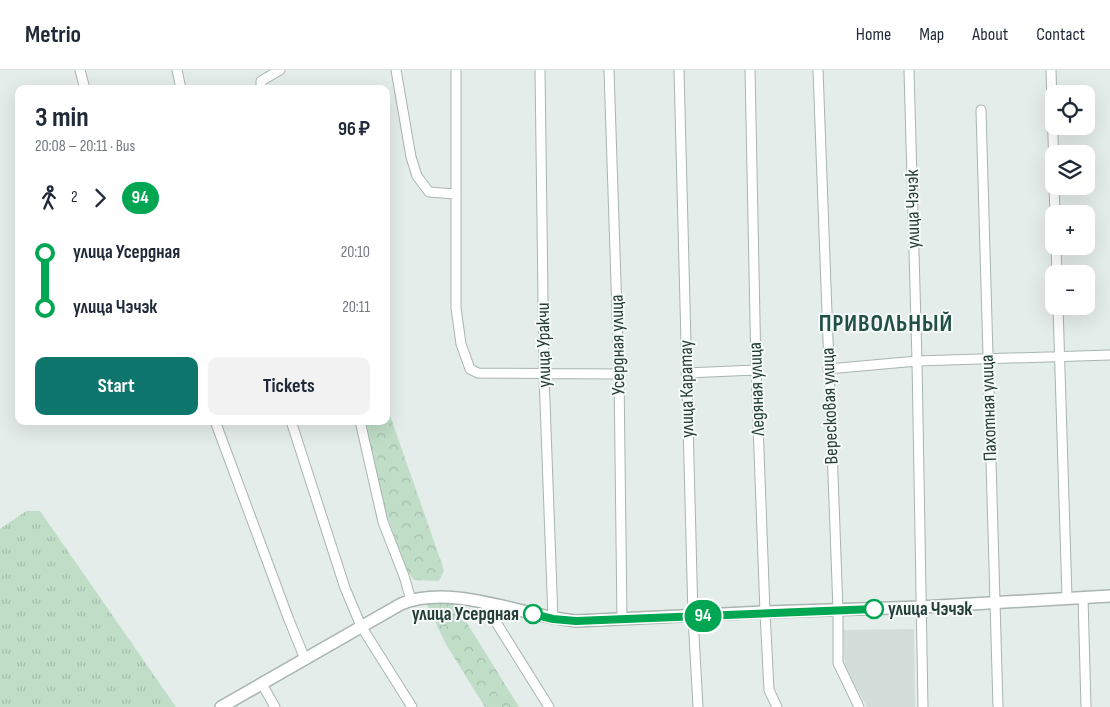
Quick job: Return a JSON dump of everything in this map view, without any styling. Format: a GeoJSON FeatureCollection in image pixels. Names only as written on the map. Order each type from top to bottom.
{"type":"FeatureCollection","features":[{"type":"Feature","properties":{"kind":"street"},"geometry":{"type":"LineString","coordinates":[[80,70],[84,85]]}},
{"type":"Feature","properties":{"kind":"street"},"geometry":{"type":"LineString","coordinates":[[177,70],[180,85]]}},
{"type":"Feature","properties":{"kind":"street"},"geometry":{"type":"LineString","coordinates":[[261,85],[261,81],[280,70]]}},
{"type":"Feature","properties":{"kind":"street"},"geometry":{"type":"LineString","coordinates":[[396,70],[406,130],[417,176],[429,192],[455,194]]}},
{"type":"Feature","properties":{"kind":"street"},"geometry":{"type":"LineString","coordinates":[[456,70],[456,308],[461,344],[470,369],[478,373],[544,375],[619,374]]}},
{"type":"Feature","properties":{"kind":"street","name":"улица Уракчи"},"geometry":{"type":"LineString","coordinates":[[540,70],[544,375],[553,619]]}},
{"type":"Feature","properties":{"kind":"street","name":"Усердная улица"},"geometry":{"type":"LineString","coordinates":[[609,70],[619,374],[622,620]]}},
{"type":"Feature","properties":{"kind":"street","name":"улица Каратау"},"geometry":{"type":"LineString","coordinates":[[679,70],[693,617],[698,707]]}},
{"type":"Feature","properties":{"kind":"street","name":"Ледяная улица"},"geometry":{"type":"LineString","coordinates":[[750,70],[756,370],[765,612],[769,690],[777,707]]}},
{"type":"Feature","properties":{"kind":"street","name":"Вересковая улица"},"geometry":{"type":"LineString","coordinates":[[818,70],[838,610],[838,664],[859,707]]}},
{"type":"Feature","properties":{"kind":"street","name":"улица Чэчэк"},"geometry":{"type":"LineString","coordinates":[[909,70],[917,361],[923,707]]}},
{"type":"Feature","properties":{"kind":"street"},"geometry":{"type":"LineString","coordinates":[[1051,70],[1053,145]]}},
{"type":"Feature","properties":{"kind":"street","name":"Пахотная улица"},"geometry":{"type":"LineString","coordinates":[[981,110],[998,707]]}},
{"type":"Feature","properties":{"kind":"street"},"geometry":{"type":"LineString","coordinates":[[1058,315],[1067,597]]}},
{"type":"Feature","properties":{"kind":"street"},"geometry":{"type":"LineString","coordinates":[[828,369],[917,361],[1110,356]]}},
{"type":"Feature","properties":{"kind":"street"},"geometry":{"type":"LineString","coordinates":[[686,373],[756,370]]}},
{"type":"Feature","properties":{"kind":"street"},"geometry":{"type":"LineString","coordinates":[[216,425],[305,659]]}},
{"type":"Feature","properties":{"kind":"street"},"geometry":{"type":"LineString","coordinates":[[292,425],[345,588],[361,626],[412,707]]}},
{"type":"Feature","properties":{"kind":"street"},"geometry":{"type":"LineString","coordinates":[[361,425],[383,522],[404,576],[411,600]]}},
{"type":"Feature","properties":{"kind":"street"},"geometry":{"type":"LineString","coordinates":[[221,707],[361,626],[420,597],[454,597],[553,619],[576,621],[921,607],[1067,597],[1110,596]]}},
{"type":"Feature","properties":{"kind":"street"},"geometry":{"type":"LineString","coordinates":[[1083,598],[1086,707]]}},
{"type":"Feature","properties":{"kind":"street"},"geometry":{"type":"LineString","coordinates":[[484,603],[549,707]]}},
{"type":"Feature","properties":{"kind":"street"},"geometry":{"type":"LineString","coordinates":[[262,684],[275,707]]}},
{"type":"Feature","properties":{"kind":"shaded area"},"geometry":{"type":"Polygon","coordinates":[[[914,629],[915,707],[867,707],[845,669],[843,630],[914,629]]]}},
{"type":"Feature","properties":{"kind":"green space"},"geometry":{"type":"Polygon","coordinates":[[[390,415],[444,570],[439,581],[414,580],[406,569],[376,484],[365,425],[390,425],[390,415]]]}},
{"type":"Feature","properties":{"kind":"green space"},"geometry":{"type":"Polygon","coordinates":[[[26,511],[40,511],[176,707],[0,707],[0,529],[26,511]]]}},
{"type":"Feature","properties":{"kind":"green space"},"geometry":{"type":"Polygon","coordinates":[[[425,601],[454,602],[519,707],[485,707],[447,646],[425,601]]]}},
{"type":"Feature","properties":{"kind":"bus line","name":"94"},"geometry":{"type":"LineString","coordinates":[[533,614],[553,619],[576,621],[874,609]]}},
{"type":"Feature","properties":{"kind":"place","name":"улица Чэчэк"},"geometry":{"type":"Point","coordinates":[874,609]}},
{"type":"Feature","properties":{"kind":"place","name":"улица Усердная"},"geometry":{"type":"Point","coordinates":[533,614]}},
{"type":"Feature","properties":{"kind":"district","name":"ПРИВОЛЬНЫЙ"},"geometry":{"type":"Point","coordinates":[886,323]}}]}
